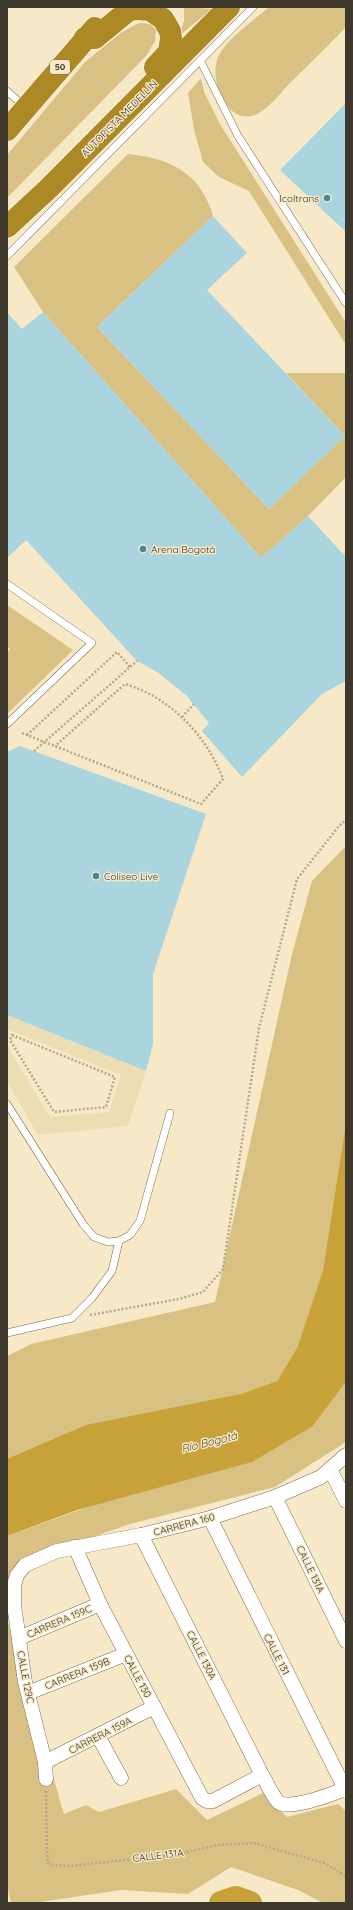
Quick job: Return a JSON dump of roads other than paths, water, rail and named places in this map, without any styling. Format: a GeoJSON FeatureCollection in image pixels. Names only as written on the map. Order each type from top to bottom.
{"type":"FeatureCollection","features":[{"type":"Feature","properties":{"kind":"highway","name":"50"},"geometry":{"type":"LineString","coordinates":[[7,130],[85,38],[116,7]]}},
{"type":"Feature","properties":{"kind":"highway","name":"AUTOPISTA MEDELLÍN"},"geometry":{"type":"LineString","coordinates":[[7,227],[49,188],[229,7]]}},
{"type":"Feature","properties":{"kind":"highway"},"geometry":{"type":"LineString","coordinates":[[85,38],[95,38],[129,10],[137,9],[150,10],[160,15],[170,31],[171,45],[169,52],[116,108],[115,121]]}},
{"type":"Feature","properties":{"kind":"street","name":"CARRERA 160"},"geometry":{"type":"LineString","coordinates":[[17,1575],[25,1566],[57,1551],[141,1536],[210,1518],[275,1497],[321,1477],[346,1455]]}},
{"type":"Feature","properties":{"kind":"street"},"geometry":{"type":"LineString","coordinates":[[330,1469],[346,1501]]}},
{"type":"Feature","properties":{"kind":"street","name":"CALLE 131A"},"geometry":{"type":"LineString","coordinates":[[275,1497],[346,1641]]}},
{"type":"Feature","properties":{"kind":"street","name":"CALLE 131"},"geometry":{"type":"LineString","coordinates":[[210,1518],[346,1790]]}},
{"type":"Feature","properties":{"kind":"street","name":"CALLE 130A"},"geometry":{"type":"LineString","coordinates":[[141,1536],[262,1775],[278,1801],[283,1804],[315,1800],[346,1790]]}},
{"type":"Feature","properties":{"kind":"street","name":"CALLE 130"},"geometry":{"type":"LineString","coordinates":[[75,1547],[100,1604],[202,1798],[207,1801],[213,1801],[262,1775]]}},
{"type":"Feature","properties":{"kind":"street","name":"CALLE 129C"},"geometry":{"type":"LineString","coordinates":[[17,1575],[14,1586],[14,1605],[28,1693],[45,1762],[46,1779]]}},
{"type":"Feature","properties":{"kind":"street","name":"CARRERA 159C"},"geometry":{"type":"LineString","coordinates":[[19,1638],[100,1604]]}},
{"type":"Feature","properties":{"kind":"street","name":"CARRERA 159B"},"geometry":{"type":"LineString","coordinates":[[28,1693],[126,1654]]}},
{"type":"Feature","properties":{"kind":"street","name":"CARRERA 159A"},"geometry":{"type":"LineString","coordinates":[[45,1762],[154,1707]]}},
{"type":"Feature","properties":{"kind":"street"},"geometry":{"type":"LineString","coordinates":[[98,1736],[121,1778]]}},
{"type":"Feature","properties":{"kind":"lane"},"geometry":{"type":"LineString","coordinates":[[7,256],[253,7]]}},
{"type":"Feature","properties":{"kind":"lane"},"geometry":{"type":"LineString","coordinates":[[200,60],[238,136],[346,303]]}},
{"type":"Feature","properties":{"kind":"lane"},"geometry":{"type":"LineString","coordinates":[[7,91],[26,107]]}},
{"type":"Feature","properties":{"kind":"lane"},"geometry":{"type":"LineString","coordinates":[[7,261],[14,250]]}},
{"type":"Feature","properties":{"kind":"lane"},"geometry":{"type":"LineString","coordinates":[[7,584],[92,643],[7,724]]}},
{"type":"Feature","properties":{"kind":"lane"},"geometry":{"type":"LineString","coordinates":[[7,1104],[83,1224],[94,1237],[108,1242],[119,1241],[130,1235],[140,1221],[170,1112]]}},
{"type":"Feature","properties":{"kind":"lane"},"geometry":{"type":"LineString","coordinates":[[7,1333],[72,1318],[92,1298],[112,1271],[119,1241]]}},
{"type":"Feature","properties":{"kind":"water","name":"Río Bogotá"},"geometry":{"type":"Polygon","coordinates":[[[346,1122],[346,1382],[313,1426],[252,1462],[77,1510],[7,1536],[7,1459],[86,1425],[241,1394],[277,1381],[297,1348],[323,1270],[346,1122]]]}},
{"type":"Feature","properties":{"kind":"waterway"},"geometry":{"type":"LineString","coordinates":[[221,1903],[236,1898],[250,1903]]}},
{"type":"Feature","properties":{"kind":"place","name":"Icoltrans"},"geometry":{"type":"Point","coordinates":[327,198]}},
{"type":"Feature","properties":{"kind":"place","name":"Arena Bogotá"},"geometry":{"type":"Point","coordinates":[143,549]}},
{"type":"Feature","properties":{"kind":"place","name":"Coliseo Live"},"geometry":{"type":"Point","coordinates":[96,876]}}]}
